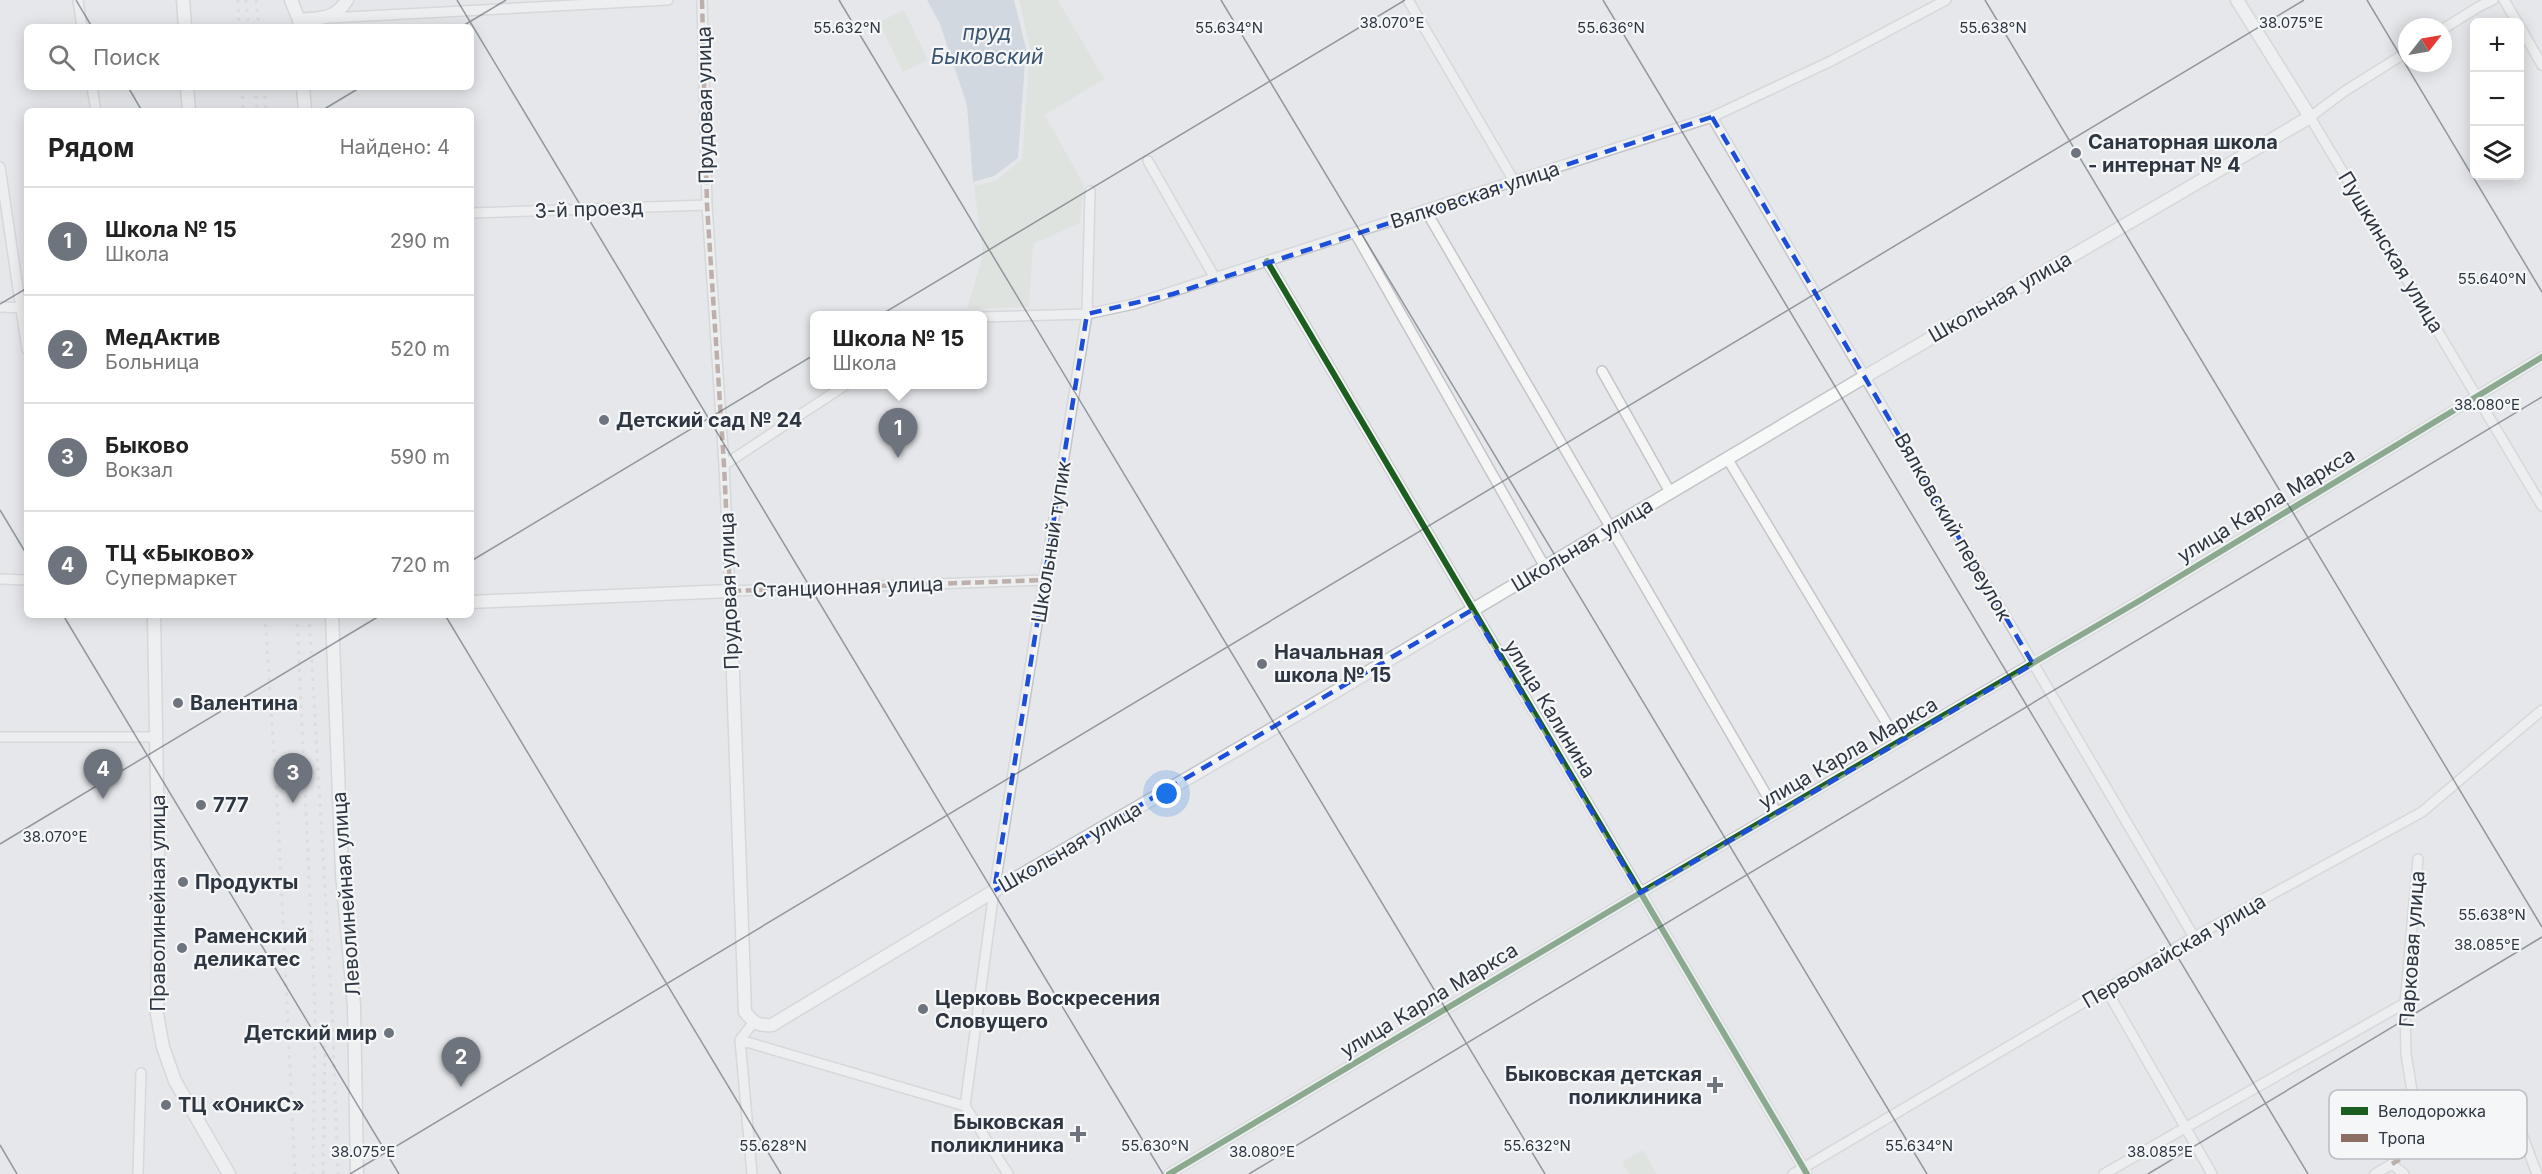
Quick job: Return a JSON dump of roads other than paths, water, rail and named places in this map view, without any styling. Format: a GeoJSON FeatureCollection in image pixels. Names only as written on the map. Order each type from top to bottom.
{"type":"FeatureCollection","features":[{"type":"Feature","properties":{"kind":"main road"},"geometry":{"type":"LineString","coordinates":[[183,0],[185,24]]}},
{"type":"Feature","properties":{"kind":"main road"},"geometry":{"type":"LineString","coordinates":[[291,0],[299,23],[329,18],[343,7],[346,0]]}},
{"type":"Feature","properties":{"kind":"main road","name":"Пушкинская улица"},"geometry":{"type":"LineString","coordinates":[[2238,0],[2310,117]]}},
{"type":"Feature","properties":{"kind":"main road"},"geometry":{"type":"LineString","coordinates":[[188,90],[189,108]]}},
{"type":"Feature","properties":{"kind":"main road"},"geometry":{"type":"LineString","coordinates":[[303,90],[305,108]]}},
{"type":"Feature","properties":{"kind":"main road","name":"Школьная улица"},"geometry":{"type":"LineString","coordinates":[[753,1023],[761,1026],[772,1025],[994,891],[1281,724],[1866,376],[2310,117]]}},
{"type":"Feature","properties":{"kind":"main road","name":"Станционная улица"},"geometry":{"type":"LineString","coordinates":[[474,602],[730,591]]}},
{"type":"Feature","properties":{"kind":"main road","name":"Прудовая улица"},"geometry":{"type":"LineString","coordinates":[[730,591],[745,1012],[753,1023]]}},
{"type":"Feature","properties":{"kind":"main road","name":"Праволинейная улица"},"geometry":{"type":"LineString","coordinates":[[154,618],[159,905],[156,991],[159,1031],[175,1081],[229,1174]]}},
{"type":"Feature","properties":{"kind":"main road","name":"Леволинейная улица"},"geometry":{"type":"LineString","coordinates":[[332,618],[342,874],[354,1006],[357,1174]]}},
{"type":"Feature","properties":{"kind":"street"},"geometry":{"type":"LineString","coordinates":[[78,0],[82,24]]}},
{"type":"Feature","properties":{"kind":"street"},"geometry":{"type":"LineString","coordinates":[[329,18],[668,0]]}},
{"type":"Feature","properties":{"kind":"street","name":"Прудовая улица"},"geometry":{"type":"LineString","coordinates":[[702,0],[707,205],[730,591]]}},
{"type":"Feature","properties":{"kind":"street"},"geometry":{"type":"LineString","coordinates":[[1408,0],[1514,182]]}},
{"type":"Feature","properties":{"kind":"street","name":"Вялковская улица"},"geometry":{"type":"LineString","coordinates":[[987,317],[1087,314],[1134,304],[1712,117],[1831,61],[1946,0]]}},
{"type":"Feature","properties":{"kind":"street"},"geometry":{"type":"LineString","coordinates":[[2452,23],[2493,0]]}},
{"type":"Feature","properties":{"kind":"street"},"geometry":{"type":"LineString","coordinates":[[2504,0],[2515,18]]}},
{"type":"Feature","properties":{"kind":"street"},"geometry":{"type":"LineString","coordinates":[[2524,34],[2542,65]]}},
{"type":"Feature","properties":{"kind":"street","name":"Школьная улица"},"geometry":{"type":"LineString","coordinates":[[2310,117],[2345,91],[2398,58]]}},
{"type":"Feature","properties":{"kind":"street"},"geometry":{"type":"LineString","coordinates":[[92,90],[96,108]]}},
{"type":"Feature","properties":{"kind":"street","name":"Вялковский переулок"},"geometry":{"type":"LineString","coordinates":[[1712,117],[2194,937]]}},
{"type":"Feature","properties":{"kind":"street","name":"Пушкинская улица"},"geometry":{"type":"LineString","coordinates":[[2310,117],[2542,506]]}},
{"type":"Feature","properties":{"kind":"street"},"geometry":{"type":"LineString","coordinates":[[1148,161],[1215,278]]}},
{"type":"Feature","properties":{"kind":"street"},"geometry":{"type":"LineString","coordinates":[[0,167],[24,302]]}},
{"type":"Feature","properties":{"kind":"street","name":"Школьный тупик"},"geometry":{"type":"LineString","coordinates":[[965,1106],[994,891],[1087,314],[1090,191]]}},
{"type":"Feature","properties":{"kind":"street","name":"3-й проезд"},"geometry":{"type":"LineString","coordinates":[[474,213],[707,205]]}},
{"type":"Feature","properties":{"kind":"street"},"geometry":{"type":"LineString","coordinates":[[1426,211],[1777,813]]}},
{"type":"Feature","properties":{"kind":"street"},"geometry":{"type":"LineString","coordinates":[[1355,233],[1545,567]]}},
{"type":"Feature","properties":{"kind":"street","name":"улица Калинина"},"geometry":{"type":"LineString","coordinates":[[1267,261],[1805,1171]]}},
{"type":"Feature","properties":{"kind":"street"},"geometry":{"type":"LineString","coordinates":[[0,307],[24,308]]}},
{"type":"Feature","properties":{"kind":"street","name":"улица Карла Маркса"},"geometry":{"type":"LineString","coordinates":[[1169,1174],[1640,893],[2033,664],[2542,357]]}},
{"type":"Feature","properties":{"kind":"street"},"geometry":{"type":"LineString","coordinates":[[1602,372],[1670,492]]}},
{"type":"Feature","properties":{"kind":"street"},"geometry":{"type":"LineString","coordinates":[[724,465],[839,389]]}},
{"type":"Feature","properties":{"kind":"street"},"geometry":{"type":"LineString","coordinates":[[1727,459],[1898,742]]}},
{"type":"Feature","properties":{"kind":"street"},"geometry":{"type":"LineString","coordinates":[[0,579],[24,580]]}},
{"type":"Feature","properties":{"kind":"street","name":"Станционная улица"},"geometry":{"type":"LineString","coordinates":[[730,591],[1045,580]]}},
{"type":"Feature","properties":{"kind":"street","name":"Первомайская улица"},"geometry":{"type":"LineString","coordinates":[[1793,1174],[1805,1171],[2194,937],[2422,812],[2542,710]]}},
{"type":"Feature","properties":{"kind":"street"},"geometry":{"type":"LineString","coordinates":[[0,737],[156,737]]}},
{"type":"Feature","properties":{"kind":"street","name":"Парковая улица"},"geometry":{"type":"LineString","coordinates":[[2412,1090],[2406,1054],[2405,1003],[2418,859]]}},
{"type":"Feature","properties":{"kind":"street"},"geometry":{"type":"LineString","coordinates":[[2106,989],[2212,1174]]}},
{"type":"Feature","properties":{"kind":"street"},"geometry":{"type":"LineString","coordinates":[[2104,1174],[2405,1003]]}},
{"type":"Feature","properties":{"kind":"street"},"geometry":{"type":"LineString","coordinates":[[752,1174],[740,1040],[753,1023]]}},
{"type":"Feature","properties":{"kind":"street"},"geometry":{"type":"LineString","coordinates":[[740,1040],[965,1106],[1008,1174]]}},
{"type":"Feature","properties":{"kind":"street"},"geometry":{"type":"LineString","coordinates":[[138,1174],[141,1073]]}},
{"type":"Feature","properties":{"kind":"street"},"geometry":{"type":"LineString","coordinates":[[2527,1148],[2537,1174]]}},
{"type":"Feature","properties":{"kind":"street"},"geometry":{"type":"LineString","coordinates":[[2375,1174],[2392,1164],[2404,1174]]}},
{"type":"Feature","properties":{"kind":"water","name":"пруд Быковский"},"geometry":{"type":"Polygon","coordinates":[[[927,0],[1014,0],[1026,48],[1018,158],[994,176],[973,182],[967,105],[940,24],[927,0]]]}},
{"type":"Feature","properties":{"kind":"railway"},"geometry":{"type":"LineString","coordinates":[[238,0],[239,24]]}},
{"type":"Feature","properties":{"kind":"railway"},"geometry":{"type":"LineString","coordinates":[[246,0],[249,24]]}},
{"type":"Feature","properties":{"kind":"railway"},"geometry":{"type":"LineString","coordinates":[[256,0],[259,24]]}},
{"type":"Feature","properties":{"kind":"railway"},"geometry":{"type":"LineString","coordinates":[[242,90],[243,108]]}},
{"type":"Feature","properties":{"kind":"railway"},"geometry":{"type":"LineString","coordinates":[[255,90],[257,108]]}},
{"type":"Feature","properties":{"kind":"railway"},"geometry":{"type":"LineString","coordinates":[[264,90],[266,108]]}},
{"type":"Feature","properties":{"kind":"railway"},"geometry":{"type":"LineString","coordinates":[[265,618],[278,817],[295,1174]]}},
{"type":"Feature","properties":{"kind":"railway"},"geometry":{"type":"LineString","coordinates":[[297,618],[315,1010],[313,1174]]}},
{"type":"Feature","properties":{"kind":"railway"},"geometry":{"type":"LineString","coordinates":[[309,618],[332,1010],[338,1174]]}},
{"type":"Feature","properties":{"kind":"railway"},"geometry":{"type":"LineString","coordinates":[[323,1174],[325,1036]]}},
{"type":"Feature","properties":{"kind":"place","name":"Санаторная школа - интернат № 4"},"geometry":{"type":"Point","coordinates":[2076,153]}},
{"type":"Feature","properties":{"kind":"place","name":"Детский сад № 24"},"geometry":{"type":"Point","coordinates":[604,420]}},
{"type":"Feature","properties":{"kind":"place","name":"Школа № 15"},"geometry":{"type":"Point","coordinates":[898,458]}},
{"type":"Feature","properties":{"kind":"place","name":"Начальная школа № 15"},"geometry":{"type":"Point","coordinates":[1262,664]}},
{"type":"Feature","properties":{"kind":"place","name":"Валентина"},"geometry":{"type":"Point","coordinates":[178,703]}},
{"type":"Feature","properties":{"kind":"place","name":"ТЦ «Быково»"},"geometry":{"type":"Point","coordinates":[103,799]}},
{"type":"Feature","properties":{"kind":"place","name":"Быково"},"geometry":{"type":"Point","coordinates":[293,803]}},
{"type":"Feature","properties":{"kind":"place","name":"777"},"geometry":{"type":"Point","coordinates":[201,805]}},
{"type":"Feature","properties":{"kind":"place","name":"Продукты"},"geometry":{"type":"Point","coordinates":[183,882]}},
{"type":"Feature","properties":{"kind":"place","name":"Раменский деликатес"},"geometry":{"type":"Point","coordinates":[182,948]}},
{"type":"Feature","properties":{"kind":"place","name":"Церковь Воскресения Словущего"},"geometry":{"type":"Point","coordinates":[923,1009]}},
{"type":"Feature","properties":{"kind":"place","name":"Детский мир"},"geometry":{"type":"Point","coordinates":[389,1033]}},
{"type":"Feature","properties":{"kind":"place","name":"Быковская детская поликлиника"},"geometry":{"type":"Point","coordinates":[1715,1085]}},
{"type":"Feature","properties":{"kind":"place","name":"МедАктив"},"geometry":{"type":"Point","coordinates":[461,1087]}},
{"type":"Feature","properties":{"kind":"place","name":"ТЦ «ОникС»"},"geometry":{"type":"Point","coordinates":[166,1105]}},
{"type":"Feature","properties":{"kind":"place","name":"Быковская поликлиника"},"geometry":{"type":"Point","coordinates":[1078,1134]}}]}
